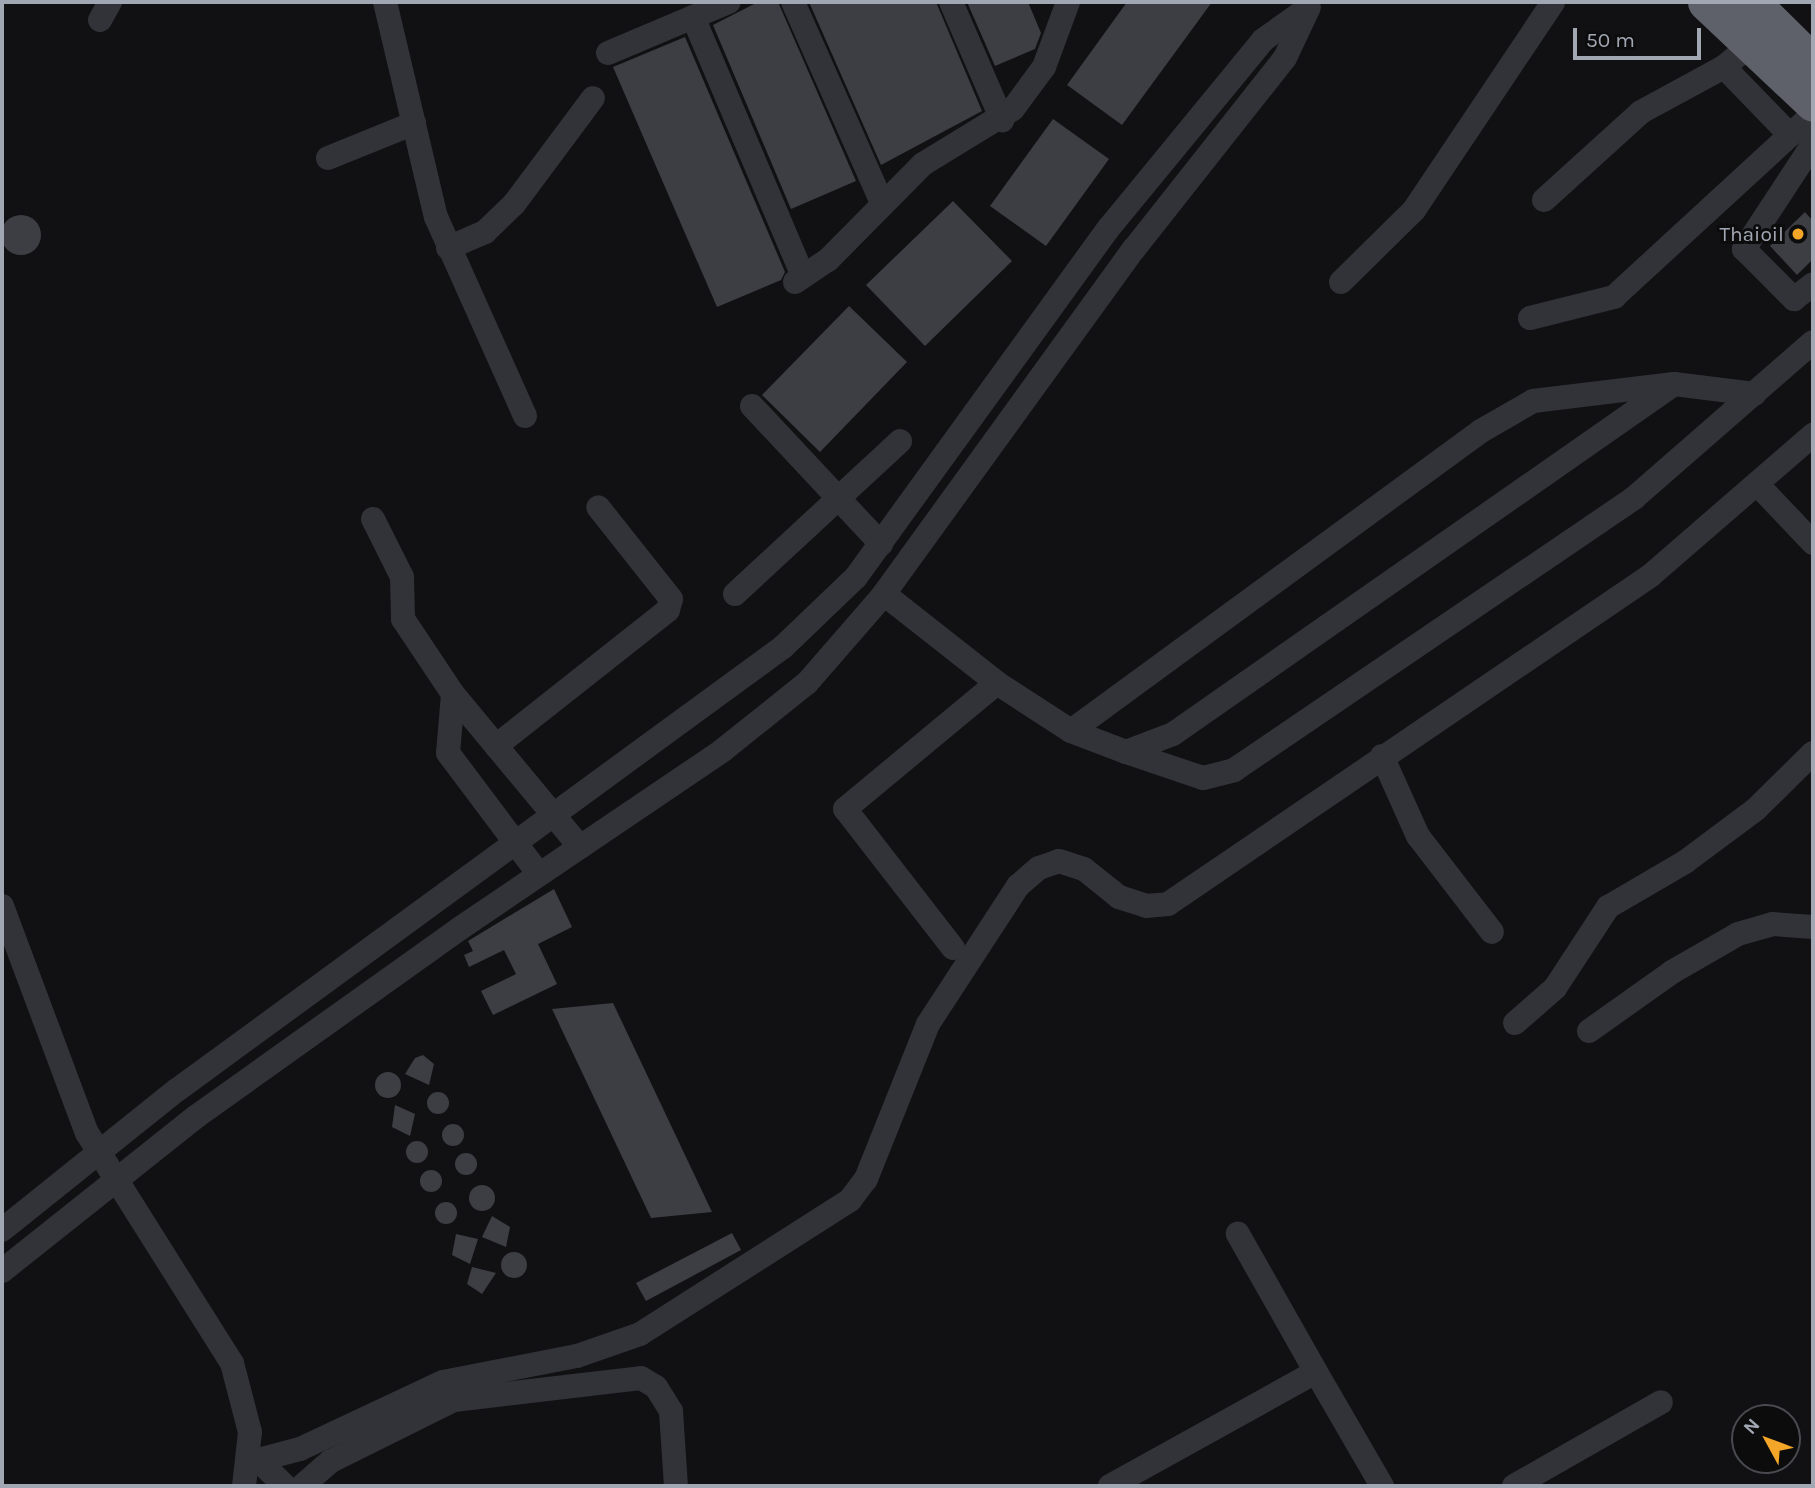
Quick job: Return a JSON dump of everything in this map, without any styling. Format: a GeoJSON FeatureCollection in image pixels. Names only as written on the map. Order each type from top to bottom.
{"type":"FeatureCollection","features":[{"type":"Feature","properties":{"kind":"highway"},"geometry":{"type":"LineString","coordinates":[[1706,2],[1813,103]]}},
{"type":"Feature","properties":{"kind":"highway"},"geometry":{"type":"LineString","coordinates":[[1751,2],[1813,63]]}},
{"type":"Feature","properties":{"kind":"highway"},"geometry":{"type":"LineString","coordinates":[[1787,2],[1813,28]]}},
{"type":"Feature","properties":{"kind":"street"},"geometry":{"type":"LineString","coordinates":[[385,2],[448,248],[525,416]]}},
{"type":"Feature","properties":{"kind":"street"},"geometry":{"type":"LineString","coordinates":[[608,53],[729,2]]}},
{"type":"Feature","properties":{"kind":"street"},"geometry":{"type":"LineString","coordinates":[[793,2],[881,203]]}},
{"type":"Feature","properties":{"kind":"street"},"geometry":{"type":"LineString","coordinates":[[951,2],[1002,120]]}},
{"type":"Feature","properties":{"kind":"street"},"geometry":{"type":"LineString","coordinates":[[693,17],[799,279],[828,260],[881,203],[923,164],[1002,120],[1044,67],[1068,2]]}},
{"type":"Feature","properties":{"kind":"street"},"geometry":{"type":"LineString","coordinates":[[1341,282],[1414,209],[1553,2]]}},
{"type":"Feature","properties":{"kind":"street"},"geometry":{"type":"LineString","coordinates":[[2,1230],[177,1090],[517,846],[783,647],[856,578],[1108,229],[1263,40],[1311,4]]}},
{"type":"Feature","properties":{"kind":"street"},"geometry":{"type":"LineString","coordinates":[[2,1271],[115,1180],[539,874],[723,750],[807,683],[884,594],[1134,248],[1285,58],[1311,4]]}},
{"type":"Feature","properties":{"kind":"street"},"geometry":{"type":"LineString","coordinates":[[1544,200],[1642,112],[1724,67],[1751,44]]}},
{"type":"Feature","properties":{"kind":"street"},"geometry":{"type":"LineString","coordinates":[[1724,67],[1790,135]]}},
{"type":"Feature","properties":{"kind":"street"},"geometry":{"type":"LineString","coordinates":[[448,248],[485,232],[514,204],[593,98]]}},
{"type":"Feature","properties":{"kind":"street"},"geometry":{"type":"LineString","coordinates":[[1530,318],[1614,297],[1813,114]]}},
{"type":"Feature","properties":{"kind":"street"},"geometry":{"type":"LineString","coordinates":[[328,158],[414,123]]}},
{"type":"Feature","properties":{"kind":"street"},"geometry":{"type":"LineString","coordinates":[[1813,144],[1744,249],[1794,299],[1813,284]]}},
{"type":"Feature","properties":{"kind":"street"},"geometry":{"type":"LineString","coordinates":[[884,594],[997,683],[1071,731],[1203,778],[1234,770],[1634,498],[1813,342]]}},
{"type":"Feature","properties":{"kind":"street"},"geometry":{"type":"LineString","coordinates":[[1071,731],[1482,431],[1533,401],[1674,384],[1754,394]]}},
{"type":"Feature","properties":{"kind":"street"},"geometry":{"type":"LineString","coordinates":[[1126,752],[1173,734],[1674,384]]}},
{"type":"Feature","properties":{"kind":"street"},"geometry":{"type":"LineString","coordinates":[[752,406],[881,544]]}},
{"type":"Feature","properties":{"kind":"street"},"geometry":{"type":"LineString","coordinates":[[250,1470],[443,1382],[578,1356],[640,1334],[850,1200],[866,1179],[928,1024],[1018,886],[1039,868],[1059,861],[1084,869],[1119,897],[1146,906],[1168,904],[1650,576],[1813,435]]}},
{"type":"Feature","properties":{"kind":"street"},"geometry":{"type":"LineString","coordinates":[[735,594],[900,441]]}},
{"type":"Feature","properties":{"kind":"street"},"geometry":{"type":"LineString","coordinates":[[1758,485],[1813,543]]}},
{"type":"Feature","properties":{"kind":"street"},"geometry":{"type":"LineString","coordinates":[[496,746],[668,610],[671,599],[598,507]]}},
{"type":"Feature","properties":{"kind":"street"},"geometry":{"type":"LineString","coordinates":[[373,519],[402,577],[402,619],[453,694],[580,847]]}},
{"type":"Feature","properties":{"kind":"street"},"geometry":{"type":"LineString","coordinates":[[953,948],[845,809],[997,683]]}},
{"type":"Feature","properties":{"kind":"street"},"geometry":{"type":"LineString","coordinates":[[453,694],[448,752],[539,874]]}},
{"type":"Feature","properties":{"kind":"street"},"geometry":{"type":"LineString","coordinates":[[1514,1023],[1555,988],[1608,907],[1746,816],[1813,752]]}},
{"type":"Feature","properties":{"kind":"street"},"geometry":{"type":"LineString","coordinates":[[1382,756],[1418,836],[1492,932]]}},
{"type":"Feature","properties":{"kind":"street"},"geometry":{"type":"LineString","coordinates":[[2,906],[98,1153],[232,1363],[247,1412],[250,1470]]}},
{"type":"Feature","properties":{"kind":"street"},"geometry":{"type":"LineString","coordinates":[[1589,1031],[1672,972],[1738,934],[1772,924],[1813,927]]}},
{"type":"Feature","properties":{"kind":"street"},"geometry":{"type":"LineString","coordinates":[[1238,1234],[1382,1486]]}},
{"type":"Feature","properties":{"kind":"street"},"geometry":{"type":"LineString","coordinates":[[1110,1486],[1316,1373]]}},
{"type":"Feature","properties":{"kind":"street"},"geometry":{"type":"LineString","coordinates":[[302,1486],[331,1461],[454,1400],[641,1378],[656,1387],[671,1411],[676,1486]]}},
{"type":"Feature","properties":{"kind":"street"},"geometry":{"type":"LineString","coordinates":[[1514,1486],[1661,1402]]}},
{"type":"Feature","properties":{"kind":"street"},"geometry":{"type":"LineString","coordinates":[[250,1470],[285,1486]]}},
{"type":"Feature","properties":{"kind":"building"},"geometry":{"type":"Polygon","coordinates":[[[758,2],[778,2],[856,181],[791,209],[713,25],[758,2]]]}},
{"type":"Feature","properties":{"kind":"building"},"geometry":{"type":"Polygon","coordinates":[[[809,2],[936,2],[982,111],[881,165],[809,2]]]}},
{"type":"Feature","properties":{"kind":"building"},"geometry":{"type":"Polygon","coordinates":[[[967,2],[1028,2],[1041,33],[1035,49],[995,66],[967,2]]]}},
{"type":"Feature","properties":{"kind":"building"},"geometry":{"type":"Polygon","coordinates":[[[1127,2],[1212,2],[1122,125],[1067,85],[1127,2]]]}},
{"type":"Feature","properties":{"kind":"building"},"geometry":{"type":"Polygon","coordinates":[[[685,37],[785,272],[781,280],[717,307],[613,67],[685,37]]]}},
{"type":"Feature","properties":{"kind":"building"},"geometry":{"type":"Polygon","coordinates":[[[1053,119],[1109,159],[1046,246],[990,206],[1053,119]]]}},
{"type":"Feature","properties":{"kind":"building"},"geometry":{"type":"Polygon","coordinates":[[[953,201],[1012,261],[925,346],[866,285],[953,201]]]}},
{"type":"Feature","properties":{"kind":"building","name":"Thaioil"},"geometry":{"type":"Polygon","coordinates":[[[1805,212],[1813,221],[1813,259],[1797,275],[1770,246],[1805,212]]]}},
{"type":"Feature","properties":{"kind":"building"},"geometry":{"type":"Polygon","coordinates":[[[21,215],[35,221],[41,235],[35,249],[21,255],[7,249],[1,235],[7,221],[21,215]]]}},
{"type":"Feature","properties":{"kind":"building"},"geometry":{"type":"Polygon","coordinates":[[[849,306],[907,362],[820,452],[762,395],[849,306]]]}},
{"type":"Feature","properties":{"kind":"building"},"geometry":{"type":"Polygon","coordinates":[[[554,889],[572,927],[538,944],[557,984],[493,1015],[481,991],[516,974],[504,950],[469,967],[464,955],[473,951],[468,941],[554,889]]]}},
{"type":"Feature","properties":{"kind":"building"},"geometry":{"type":"Polygon","coordinates":[[[613,1003],[712,1212],[651,1218],[552,1009],[613,1003]]]}},
{"type":"Feature","properties":{"kind":"building"},"geometry":{"type":"Polygon","coordinates":[[[423,1055],[434,1064],[429,1085],[405,1074],[415,1058],[423,1055]]]}},
{"type":"Feature","properties":{"kind":"building"},"geometry":{"type":"Polygon","coordinates":[[[388,1072],[397,1076],[401,1085],[397,1094],[388,1098],[379,1094],[375,1085],[379,1076],[388,1072]]]}},
{"type":"Feature","properties":{"kind":"building"},"geometry":{"type":"Polygon","coordinates":[[[438,1092],[446,1095],[449,1103],[446,1111],[438,1114],[430,1111],[427,1103],[430,1095],[438,1092]]]}},
{"type":"Feature","properties":{"kind":"building"},"geometry":{"type":"Polygon","coordinates":[[[395,1105],[415,1114],[410,1136],[392,1127],[395,1105]]]}},
{"type":"Feature","properties":{"kind":"building"},"geometry":{"type":"Polygon","coordinates":[[[453,1124],[461,1127],[464,1135],[461,1143],[453,1146],[445,1143],[442,1135],[445,1127],[453,1124]]]}},
{"type":"Feature","properties":{"kind":"building"},"geometry":{"type":"Polygon","coordinates":[[[417,1141],[425,1144],[428,1152],[425,1160],[417,1163],[409,1160],[406,1152],[409,1144],[417,1141]]]}},
{"type":"Feature","properties":{"kind":"building"},"geometry":{"type":"Polygon","coordinates":[[[466,1153],[474,1156],[477,1164],[474,1172],[466,1175],[458,1172],[455,1164],[458,1156],[466,1153]]]}},
{"type":"Feature","properties":{"kind":"building"},"geometry":{"type":"Polygon","coordinates":[[[431,1170],[439,1173],[442,1181],[439,1189],[431,1192],[423,1189],[420,1181],[423,1173],[431,1170]]]}},
{"type":"Feature","properties":{"kind":"building"},"geometry":{"type":"Polygon","coordinates":[[[482,1185],[491,1189],[495,1198],[491,1207],[482,1211],[473,1207],[469,1198],[473,1189],[482,1185]]]}},
{"type":"Feature","properties":{"kind":"building"},"geometry":{"type":"Polygon","coordinates":[[[446,1202],[454,1205],[457,1213],[454,1221],[446,1224],[438,1221],[435,1213],[438,1205],[446,1202]]]}},
{"type":"Feature","properties":{"kind":"building"},"geometry":{"type":"Polygon","coordinates":[[[492,1216],[510,1227],[506,1247],[482,1237],[492,1216]]]}},
{"type":"Feature","properties":{"kind":"building"},"geometry":{"type":"Polygon","coordinates":[[[732,1233],[741,1250],[646,1301],[636,1283],[732,1233]]]}},
{"type":"Feature","properties":{"kind":"building"},"geometry":{"type":"Polygon","coordinates":[[[456,1234],[478,1239],[470,1264],[452,1255],[456,1234]]]}},
{"type":"Feature","properties":{"kind":"building"},"geometry":{"type":"Polygon","coordinates":[[[514,1252],[523,1256],[527,1265],[523,1274],[514,1278],[505,1274],[501,1265],[505,1256],[514,1252]]]}},
{"type":"Feature","properties":{"kind":"building"},"geometry":{"type":"Polygon","coordinates":[[[472,1267],[496,1273],[482,1294],[467,1284],[472,1267]]]}},
{"type":"Feature","properties":{"kind":"place","name":"Thaioil"},"geometry":{"type":"Point","coordinates":[1798,234]}}]}
